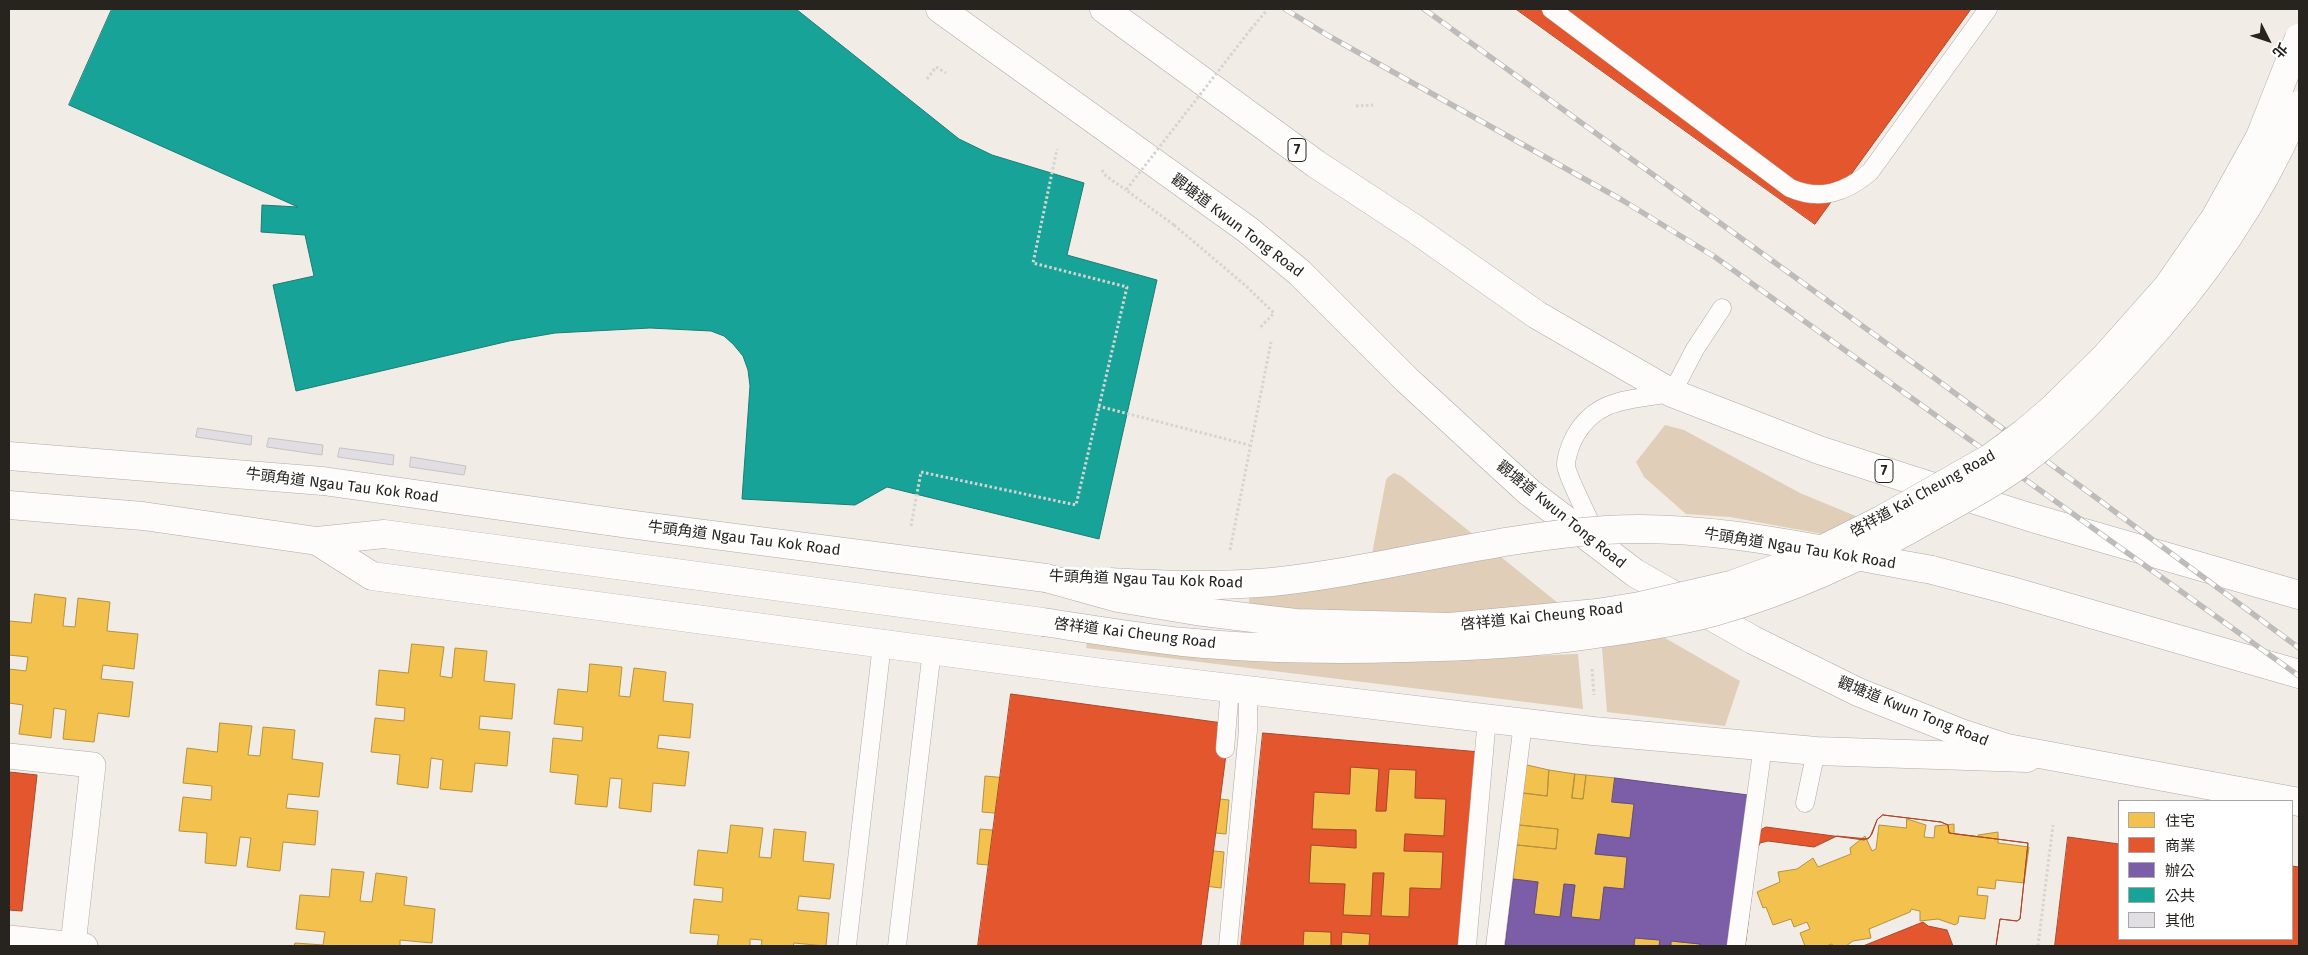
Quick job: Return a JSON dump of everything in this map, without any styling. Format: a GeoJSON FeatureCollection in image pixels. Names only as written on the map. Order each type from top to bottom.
{"type":"FeatureCollection","features":[{"type":"Feature","properties":{"kind":"main road","name":"觀塘道 Kwun Tong Road"},"geometry":{"type":"LineString","coordinates":[[940,9],[1263,243],[1307,280],[1407,380],[1529,492],[1634,573],[1690,606],[1858,692],[1961,733],[2007,748],[2288,800]]}},
{"type":"Feature","properties":{"kind":"main road","name":"7"},"geometry":{"type":"LineString","coordinates":[[1104,9],[1316,164],[1414,229],[1537,315],[1672,393],[1818,450],[2029,517],[2299,595]]}},
{"type":"Feature","properties":{"kind":"main road","name":"啓祥道 Kai Cheung Road"},"geometry":{"type":"LineString","coordinates":[[1046,578],[1118,598],[1196,611],[1268,620],[1296,623],[1450,627],[1597,613],[1640,606],[1746,580],[1805,558],[1889,515],[1971,470],[2002,450],[2050,410],[2111,350],[2168,286],[2215,218],[2260,137],[2299,38]]}},
{"type":"Feature","properties":{"kind":"main road","name":"啓祥道 Kai Cheung Road"},"geometry":{"type":"LineString","coordinates":[[316,541],[384,534],[1182,642],[1237,646],[1364,649],[1492,646],[1549,641],[1675,621],[1748,602],[1816,575],[1893,540],[1999,478],[2038,449],[2066,425],[2134,355],[2198,281],[2239,223],[2257,191],[2299,105]]}},
{"type":"Feature","properties":{"kind":"main road","name":"牛頭角道 Ngau Tau Kok Road"},"geometry":{"type":"LineString","coordinates":[[9,456],[323,481],[628,524],[1046,578],[1224,585],[1274,581],[1351,571],[1484,546],[1606,530],[1672,530],[1728,535],[1932,570],[2299,674]]}},
{"type":"Feature","properties":{"kind":"main road"},"geometry":{"type":"LineString","coordinates":[[9,505],[143,516],[316,541],[372,576],[1239,690],[1593,731],[1816,751],[1956,757],[2058,758]]}},
{"type":"Feature","properties":{"kind":"street"},"geometry":{"type":"LineString","coordinates":[[9,756],[93,765],[79,946],[9,938]]}},
{"type":"Feature","properties":{"kind":"lane"},"geometry":{"type":"LineString","coordinates":[[1551,9],[1790,188],[1803,194],[1816,195],[1832,194],[1847,188],[1870,172],[1988,9]]}},
{"type":"Feature","properties":{"kind":"lane"},"geometry":{"type":"LineString","coordinates":[[1604,551],[1566,466],[1572,441],[1593,412],[1612,403],[1672,393],[1695,349],[1722,308]]}},
{"type":"Feature","properties":{"kind":"lane"},"geometry":{"type":"LineString","coordinates":[[847,946],[882,644]]}},
{"type":"Feature","properties":{"kind":"lane"},"geometry":{"type":"LineString","coordinates":[[897,946],[932,650]]}},
{"type":"Feature","properties":{"kind":"lane"},"geometry":{"type":"LineString","coordinates":[[1225,749],[1239,690]]}},
{"type":"Feature","properties":{"kind":"lane"},"geometry":{"type":"LineString","coordinates":[[1228,946],[1248,730],[1239,690]]}},
{"type":"Feature","properties":{"kind":"lane"},"geometry":{"type":"LineString","coordinates":[[1467,946],[1486,718]]}},
{"type":"Feature","properties":{"kind":"lane"},"geometry":{"type":"LineString","coordinates":[[1495,946],[1523,723]]}},
{"type":"Feature","properties":{"kind":"lane"},"geometry":{"type":"LineString","coordinates":[[1736,946],[1763,745]]}},
{"type":"Feature","properties":{"kind":"lane"},"geometry":{"type":"LineString","coordinates":[[1805,803],[1816,751]]}},
{"type":"Feature","properties":{"kind":"path"},"geometry":{"type":"LineString","coordinates":[[1259,329],[1274,313],[1246,286],[1174,225],[1126,190],[1266,10]]}},
{"type":"Feature","properties":{"kind":"path"},"geometry":{"type":"LineString","coordinates":[[927,79],[936,66],[946,73]]}},
{"type":"Feature","properties":{"kind":"path"},"geometry":{"type":"LineString","coordinates":[[1356,106],[1373,105]]}},
{"type":"Feature","properties":{"kind":"path"},"geometry":{"type":"LineString","coordinates":[[910,532],[922,472],[1076,505],[1127,287],[1033,262],[1057,149]]}},
{"type":"Feature","properties":{"kind":"path"},"geometry":{"type":"LineString","coordinates":[[1228,557],[1271,342]]}},
{"type":"Feature","properties":{"kind":"path"},"geometry":{"type":"LineString","coordinates":[[1098,406],[1250,445]]}},
{"type":"Feature","properties":{"kind":"path"},"geometry":{"type":"LineString","coordinates":[[2038,946],[2053,824]]}},
{"type":"Feature","properties":{"kind":"shaded area"},"geometry":{"type":"Polygon","coordinates":[[[1665,425],[1684,430],[1800,493],[1858,517],[1822,534],[1730,517],[1686,514],[1644,477],[1636,462],[1665,425]]]}},
{"type":"Feature","properties":{"kind":"shaded area"},"geometry":{"type":"Polygon","coordinates":[[[1394,473],[1401,476],[1569,612],[1522,615],[1248,611],[1252,574],[1372,554],[1386,480],[1394,473]]]}},
{"type":"Feature","properties":{"kind":"shaded area"},"geometry":{"type":"Polygon","coordinates":[[[1630,618],[1740,681],[1725,726],[1607,712],[1600,622],[1630,618]]]}},
{"type":"Feature","properties":{"kind":"shaded area"},"geometry":{"type":"Polygon","coordinates":[[[1090,619],[1140,645],[1524,656],[1578,654],[1583,709],[1086,648],[1090,619]]]}},
{"type":"Feature","properties":{"kind":"building: 住宅"},"geometry":{"type":"Polygon","coordinates":[[[1748,9],[1780,9],[1769,24],[1748,9]]]}},
{"type":"Feature","properties":{"kind":"building: 住宅"},"geometry":{"type":"Polygon","coordinates":[[[1815,9],[1832,9],[1826,17],[1815,9]]]}},
{"type":"Feature","properties":{"kind":"building: 住宅"},"geometry":{"type":"Polygon","coordinates":[[[35,594],[66,598],[63,626],[75,627],[78,598],[110,602],[107,631],[138,634],[134,669],[103,665],[101,679],[133,682],[129,717],[98,713],[94,742],[63,739],[66,710],[54,708],[51,738],[19,734],[23,705],[9,703],[9,669],[26,671],[28,657],[9,655],[9,621],[31,623],[35,594]]]}},
{"type":"Feature","properties":{"kind":"building: 住宅"},"geometry":{"type":"Polygon","coordinates":[[[412,644],[444,647],[440,676],[452,678],[455,648],[487,651],[484,681],[515,684],[512,719],[480,716],[479,729],[510,732],[507,766],[475,763],[472,792],[440,789],[443,760],[431,758],[428,788],[397,784],[400,755],[371,752],[375,718],[404,721],[405,708],[376,705],[379,670],[408,673],[412,644]]]}},
{"type":"Feature","properties":{"kind":"building: 住宅"},"geometry":{"type":"Polygon","coordinates":[[[590,664],[622,667],[619,696],[630,697],[634,668],[666,672],[663,701],[693,704],[690,738],[659,735],[657,748],[689,752],[685,786],[653,783],[651,812],[619,808],[622,779],[610,778],[607,807],[575,804],[578,775],[550,772],[553,738],[582,741],[583,727],[554,724],[558,689],[587,692],[590,664]]]}},
{"type":"Feature","properties":{"kind":"building: 住宅"},"geometry":{"type":"Polygon","coordinates":[[[220,723],[252,726],[248,755],[260,756],[263,727],[295,730],[292,759],[323,763],[319,797],[288,794],[286,808],[318,811],[315,845],[283,842],[280,871],[247,867],[251,838],[240,837],[236,866],[205,863],[207,833],[179,831],[183,797],[211,800],[212,786],[183,783],[187,748],[217,752],[220,723]]]}},
{"type":"Feature","properties":{"kind":"building: 住宅"},"geometry":{"type":"Polygon","coordinates":[[[1527,765],[1549,770],[1547,796],[1523,793],[1527,765]]]}},
{"type":"Feature","properties":{"kind":"building: 住宅"},"geometry":{"type":"Polygon","coordinates":[[[1351,767],[1379,769],[1376,811],[1386,811],[1389,769],[1416,770],[1415,798],[1446,799],[1444,836],[1405,834],[1404,851],[1443,852],[1441,889],[1410,888],[1409,917],[1381,916],[1384,873],[1373,873],[1371,916],[1343,915],[1345,884],[1309,883],[1311,845],[1356,848],[1356,830],[1312,829],[1314,792],[1349,794],[1351,767]]]}},
{"type":"Feature","properties":{"kind":"building: 住宅"},"geometry":{"type":"Polygon","coordinates":[[[1549,770],[1575,774],[1572,798],[1583,799],[1586,775],[1615,778],[1612,802],[1634,804],[1630,838],[1598,834],[1595,854],[1627,857],[1624,889],[1604,887],[1600,920],[1571,917],[1575,885],[1564,884],[1560,917],[1534,914],[1538,882],[1513,879],[1517,845],[1556,849],[1558,829],[1519,825],[1523,793],[1547,796],[1549,770]]]}},
{"type":"Feature","properties":{"kind":"building: 住宅"},"geometry":{"type":"Polygon","coordinates":[[[1029,773],[1065,776],[1064,784],[1107,788],[1103,822],[1079,819],[1077,838],[1102,840],[1098,875],[1055,871],[1054,879],[1019,875],[1019,868],[977,864],[980,829],[1003,831],[1005,814],[982,812],[985,776],[1029,780],[1029,773]]]}},
{"type":"Feature","properties":{"kind":"building: 住宅"},"geometry":{"type":"Polygon","coordinates":[[[1575,774],[1586,775],[1583,799],[1572,798],[1575,774]]]}},
{"type":"Feature","properties":{"kind":"building: 住宅"},"geometry":{"type":"Polygon","coordinates":[[[1147,784],[1183,788],[1182,795],[1229,800],[1226,834],[1196,831],[1195,849],[1224,852],[1221,888],[1172,882],[1172,890],[1136,887],[1137,879],[1099,875],[1103,840],[1121,842],[1122,825],[1104,824],[1108,788],[1147,792],[1147,784]]]}},
{"type":"Feature","properties":{"kind":"building: 住宅"},"geometry":{"type":"Polygon","coordinates":[[[1907,819],[1926,825],[1924,837],[1934,838],[1935,826],[1954,824],[1954,834],[1978,837],[1978,835],[1998,832],[1998,843],[2029,847],[2024,883],[1996,880],[1995,889],[1978,887],[1977,895],[1988,896],[1985,919],[1959,916],[1958,923],[1955,925],[1938,919],[1920,921],[1920,911],[1911,909],[1910,912],[1869,929],[1871,938],[1853,941],[1846,946],[1833,946],[1832,944],[1826,946],[1805,946],[1800,933],[1810,929],[1807,922],[1794,927],[1791,919],[1773,925],[1766,907],[1763,908],[1757,892],[1780,882],[1778,872],[1797,869],[1813,858],[1818,867],[1851,854],[1850,848],[1865,836],[1872,851],[1876,849],[1879,825],[1906,828],[1907,819]]]}},
{"type":"Feature","properties":{"kind":"building: 住宅"},"geometry":{"type":"Polygon","coordinates":[[[731,825],[763,828],[759,857],[771,858],[774,829],[806,832],[803,861],[834,864],[830,899],[799,896],[797,910],[829,913],[826,946],[794,943],[793,946],[761,946],[762,940],[750,939],[750,946],[717,946],[719,935],[690,933],[694,899],[722,902],[723,888],[694,885],[698,850],[727,853],[731,825]]]}},
{"type":"Feature","properties":{"kind":"building: 住宅"},"geometry":{"type":"Polygon","coordinates":[[[1519,825],[1558,829],[1556,849],[1517,845],[1519,825]]]}},
{"type":"Feature","properties":{"kind":"building: 住宅"},"geometry":{"type":"Polygon","coordinates":[[[2096,862],[2118,865],[2118,940],[2186,940],[2185,946],[2055,946],[2058,923],[2089,926],[2090,913],[2059,909],[2063,883],[2093,886],[2096,862]]]}},
{"type":"Feature","properties":{"kind":"building: 住宅"},"geometry":{"type":"Polygon","coordinates":[[[332,869],[364,872],[360,901],[372,902],[376,873],[407,877],[404,905],[435,909],[432,943],[400,940],[400,946],[294,946],[295,943],[323,945],[325,932],[296,929],[300,895],[329,897],[332,869]]]}},
{"type":"Feature","properties":{"kind":"building: 住宅"},"geometry":{"type":"Polygon","coordinates":[[[1304,931],[1331,932],[1331,946],[1303,946],[1304,931]]]}},
{"type":"Feature","properties":{"kind":"building: 住宅"},"geometry":{"type":"Polygon","coordinates":[[[1342,932],[1370,934],[1369,946],[1341,946],[1342,932]]]}},
{"type":"Feature","properties":{"kind":"building: 住宅"},"geometry":{"type":"Polygon","coordinates":[[[1635,938],[1660,940],[1659,946],[1634,946],[1635,938]]]}},
{"type":"Feature","properties":{"kind":"building: 住宅"},"geometry":{"type":"Polygon","coordinates":[[[1671,941],[1700,944],[1700,946],[1671,946],[1671,941]]]}},
{"type":"Feature","properties":{"kind":"building: 商業"},"geometry":{"type":"Polygon","coordinates":[[[1516,9],[1971,9],[1815,224],[1516,9]]]}},
{"type":"Feature","properties":{"kind":"building: 商業"},"geometry":{"type":"Polygon","coordinates":[[[1011,694],[1230,724],[1201,946],[978,946],[1011,694]]]}},
{"type":"Feature","properties":{"kind":"building: 商業"},"geometry":{"type":"Polygon","coordinates":[[[1263,733],[1480,752],[1462,946],[1369,946],[1370,934],[1342,932],[1341,946],[1331,946],[1331,932],[1304,931],[1303,946],[1241,946],[1263,733]],[[1351,767],[1349,794],[1314,792],[1312,829],[1356,830],[1356,848],[1311,845],[1309,883],[1345,884],[1343,915],[1371,916],[1373,873],[1384,873],[1381,916],[1409,917],[1410,888],[1441,889],[1443,852],[1404,851],[1405,834],[1444,836],[1446,799],[1415,798],[1416,770],[1389,769],[1386,811],[1376,811],[1379,769],[1351,767]]]}},
{"type":"Feature","properties":{"kind":"building: 商業"},"geometry":{"type":"Polygon","coordinates":[[[9,772],[37,775],[22,911],[9,910],[9,772]]]}},
{"type":"Feature","properties":{"kind":"building: 商業"},"geometry":{"type":"Polygon","coordinates":[[[1883,815],[1941,822],[1948,825],[1949,833],[2028,843],[2020,919],[2017,921],[2000,919],[1996,946],[1953,946],[1947,930],[1928,926],[1923,922],[1863,946],[1745,946],[1757,850],[1760,843],[1768,841],[1814,847],[1837,836],[1868,839],[1877,820],[1883,815]]]}},
{"type":"Feature","properties":{"kind":"building: 商業"},"geometry":{"type":"Polygon","coordinates":[[[1883,815],[1941,822],[1948,825],[1949,833],[2028,843],[2020,919],[2017,921],[2000,919],[1996,946],[1745,946],[1759,836],[1762,829],[1766,827],[1864,840],[1870,837],[1877,820],[1883,815]]]}},
{"type":"Feature","properties":{"kind":"building: 商業"},"geometry":{"type":"Polygon","coordinates":[[[2068,837],[2118,844],[2118,940],[2293,940],[2293,866],[2299,867],[2299,946],[2055,946],[2068,837]]]}},
{"type":"Feature","properties":{"kind":"building: 辦公"},"geometry":{"type":"Polygon","coordinates":[[[1615,778],[1748,795],[1730,946],[1700,946],[1700,944],[1671,941],[1671,946],[1659,946],[1660,940],[1635,938],[1634,946],[1505,946],[1513,879],[1538,882],[1534,914],[1560,917],[1564,884],[1575,885],[1571,917],[1600,920],[1604,887],[1624,889],[1627,857],[1595,854],[1598,834],[1630,838],[1634,804],[1612,802],[1615,778]]]}},
{"type":"Feature","properties":{"kind":"building: 公共"},"geometry":{"type":"Polygon","coordinates":[[[112,9],[796,9],[959,139],[992,155],[1084,183],[1067,255],[1157,280],[1099,539],[887,487],[855,505],[742,499],[750,386],[748,370],[743,356],[733,344],[724,336],[711,331],[650,328],[555,333],[509,341],[296,391],[273,285],[314,276],[305,235],[261,232],[262,205],[298,207],[69,105],[112,9]]]}},
{"type":"Feature","properties":{"kind":"building: 其他"},"geometry":{"type":"Polygon","coordinates":[[[198,428],[252,436],[251,445],[196,437],[198,428]]]}},
{"type":"Feature","properties":{"kind":"building: 其他"},"geometry":{"type":"Polygon","coordinates":[[[269,438],[323,445],[322,455],[267,447],[269,438]]]}},
{"type":"Feature","properties":{"kind":"building: 其他"},"geometry":{"type":"Polygon","coordinates":[[[340,448],[394,455],[393,465],[338,457],[340,448]]]}},
{"type":"Feature","properties":{"kind":"building: 其他"},"geometry":{"type":"Polygon","coordinates":[[[411,457],[466,466],[464,475],[410,467],[411,457]]]}},
{"type":"Feature","properties":{"kind":"railway"},"geometry":{"type":"LineString","coordinates":[[1285,9],[1327,35],[1622,200],[1715,257],[2299,676]]}},
{"type":"Feature","properties":{"kind":"railway"},"geometry":{"type":"LineString","coordinates":[[1424,9],[1933,377],[2299,648]]}}]}
